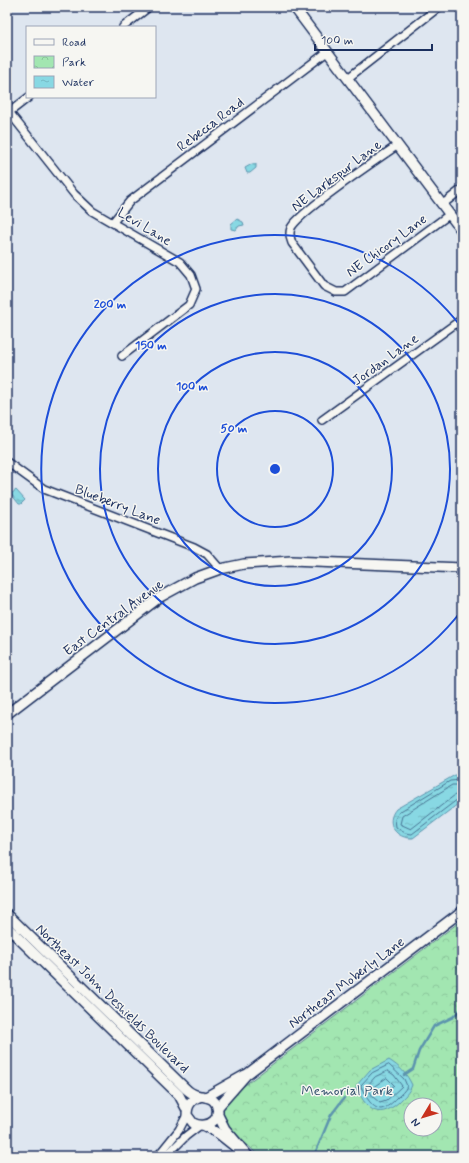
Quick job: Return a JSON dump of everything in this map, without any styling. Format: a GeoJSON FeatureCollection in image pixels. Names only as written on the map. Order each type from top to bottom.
{"type":"FeatureCollection","features":[{"type":"Feature","properties":{"kind":"street"},"geometry":{"type":"LineString","coordinates":[[124,26],[149,7]]}},
{"type":"Feature","properties":{"kind":"street"},"geometry":{"type":"LineString","coordinates":[[294,7],[462,231]]}},
{"type":"Feature","properties":{"kind":"street"},"geometry":{"type":"LineString","coordinates":[[348,78],[439,7]]}},
{"type":"Feature","properties":{"kind":"street","name":"Rebecca Road"},"geometry":{"type":"LineString","coordinates":[[113,222],[130,200],[327,52]]}},
{"type":"Feature","properties":{"kind":"street"},"geometry":{"type":"LineString","coordinates":[[8,113],[28,98]]}},
{"type":"Feature","properties":{"kind":"street","name":"Levi Lane"},"geometry":{"type":"LineString","coordinates":[[8,113],[74,194],[92,211],[180,262],[191,275],[196,289],[189,305],[122,356]]}},
{"type":"Feature","properties":{"kind":"street","name":"NE Larkspur Lane"},"geometry":{"type":"LineString","coordinates":[[336,292],[324,286],[292,243],[290,236],[291,229],[305,213],[398,145]]}},
{"type":"Feature","properties":{"kind":"street"},"geometry":{"type":"LineString","coordinates":[[443,204],[462,190]]}},
{"type":"Feature","properties":{"kind":"street","name":"NE Chicory Lane"},"geometry":{"type":"LineString","coordinates":[[336,292],[345,292],[450,214]]}},
{"type":"Feature","properties":{"kind":"street","name":"Jordan Lane"},"geometry":{"type":"LineString","coordinates":[[322,420],[462,319]]}},
{"type":"Feature","properties":{"kind":"street","name":"Blueberry Lane"},"geometry":{"type":"LineString","coordinates":[[7,462],[44,489],[194,547],[207,554],[220,569]]}},
{"type":"Feature","properties":{"kind":"street","name":"East Central Avenue"},"geometry":{"type":"LineString","coordinates":[[7,714],[160,597],[196,578],[220,569],[244,564],[291,561],[462,568]]}},
{"type":"Feature","properties":{"kind":"street","name":"Northeast Moberly Lane"},"geometry":{"type":"LineString","coordinates":[[217,1110],[246,1075],[462,911]]}},
{"type":"Feature","properties":{"kind":"street","name":"Northeast John Deshields Boulevard"},"geometry":{"type":"LineString","coordinates":[[7,914],[185,1088],[195,1095],[204,1096]]}},
{"type":"Feature","properties":{"kind":"street","name":"Northeast John Deshields Boulevard"},"geometry":{"type":"LineString","coordinates":[[7,927],[179,1095],[187,1112]]}},
{"type":"Feature","properties":{"kind":"street","name":"Northeast Moberly Lane"},"geometry":{"type":"LineString","coordinates":[[204,1096],[246,1075]]}},
{"type":"Feature","properties":{"kind":"street"},"geometry":{"type":"LineString","coordinates":[[158,1156],[179,1130],[191,1102],[204,1096],[213,1101],[220,1121],[247,1156]]}},
{"type":"Feature","properties":{"kind":"street"},"geometry":{"type":"LineString","coordinates":[[166,1156],[186,1136],[202,1126],[214,1121],[217,1110]]}},
{"type":"Feature","properties":{"kind":"street"},"geometry":{"type":"LineString","coordinates":[[187,1112],[193,1123],[220,1134],[247,1156]]}},
{"type":"Feature","properties":{"kind":"green space","name":"Memorial Park"},"geometry":{"type":"Polygon","coordinates":[[[462,920],[462,1156],[259,1156],[227,1123],[223,1113],[224,1105],[228,1098],[462,920]]]}},
{"type":"Feature","properties":{"kind":"water"},"geometry":{"type":"Polygon","coordinates":[[[252,164],[256,164],[256,168],[250,173],[247,173],[245,168],[252,164]]]}},
{"type":"Feature","properties":{"kind":"water"},"geometry":{"type":"Polygon","coordinates":[[[237,219],[243,222],[244,225],[239,226],[236,230],[231,229],[231,224],[237,219]]]}},
{"type":"Feature","properties":{"kind":"water"},"geometry":{"type":"Polygon","coordinates":[[[16,490],[25,500],[21,504],[19,504],[11,494],[16,490]]]}},
{"type":"Feature","properties":{"kind":"water"},"geometry":{"type":"Polygon","coordinates":[[[455,775],[462,776],[462,801],[413,838],[407,838],[397,833],[391,820],[396,809],[455,775]]]}},
{"type":"Feature","properties":{"kind":"water"},"geometry":{"type":"Polygon","coordinates":[[[389,1060],[403,1071],[412,1085],[408,1093],[391,1108],[384,1111],[372,1110],[363,1100],[356,1086],[370,1070],[389,1060]]]}},
{"type":"Feature","properties":{"kind":"waterway"},"geometry":{"type":"LineString","coordinates":[[404,1075],[413,1069],[419,1051],[434,1026],[453,1017],[462,1008]]}},
{"type":"Feature","properties":{"kind":"waterway"},"geometry":{"type":"LineString","coordinates":[[355,1090],[361,1088]]}},
{"type":"Feature","properties":{"kind":"waterway"},"geometry":{"type":"LineString","coordinates":[[314,1156],[331,1115],[344,1098]]}}]}
